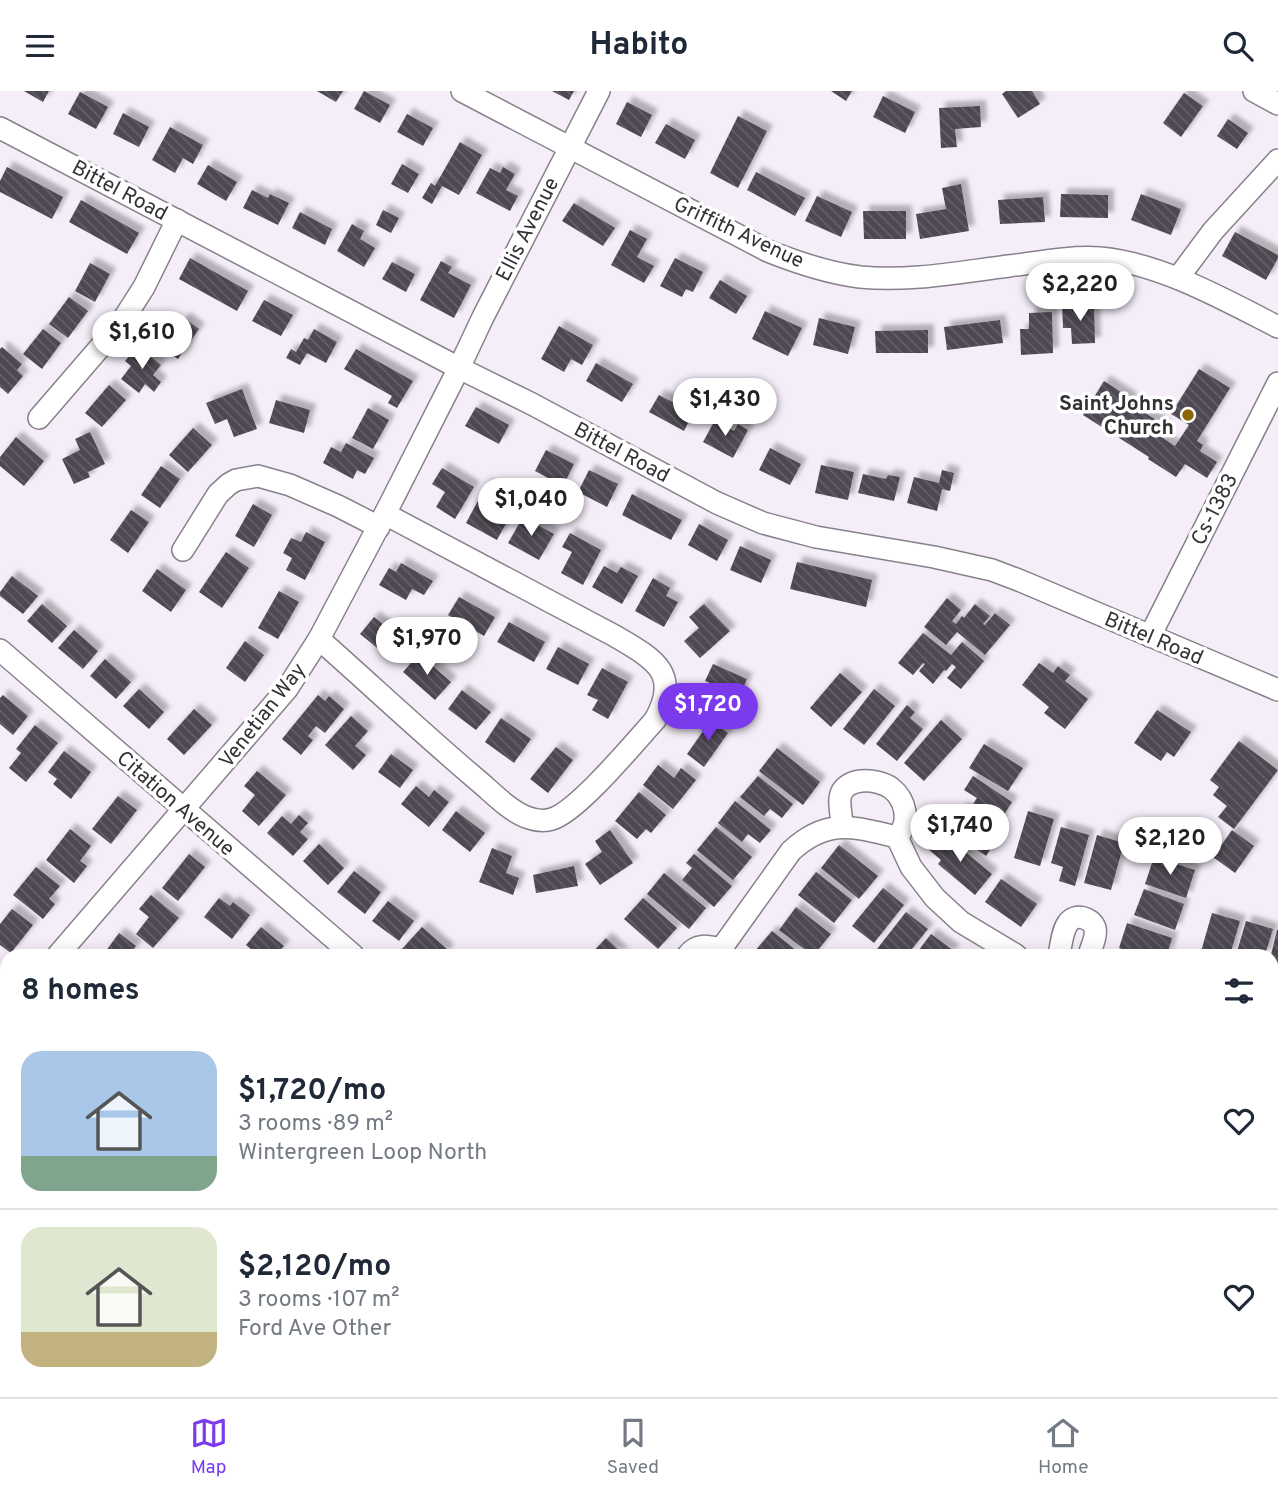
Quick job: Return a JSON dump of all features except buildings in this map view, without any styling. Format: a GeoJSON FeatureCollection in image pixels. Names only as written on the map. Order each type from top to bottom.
{"type":"FeatureCollection","features":[{"type":"Feature","properties":{"kind":"street","name":"Griffith Avenue"},"geometry":{"type":"LineString","coordinates":[[462,91],[768,251],[830,272],[870,277],[920,278],[1072,258],[1100,258],[1128,263],[1178,278],[1278,327]]}},
{"type":"Feature","properties":{"kind":"street","name":"Ellis Avenue"},"geometry":{"type":"LineString","coordinates":[[459,369],[482,317],[598,91]]}},
{"type":"Feature","properties":{"kind":"street"},"geometry":{"type":"LineString","coordinates":[[1254,91],[1278,104]]}},
{"type":"Feature","properties":{"kind":"street","name":"Bittel Road"},"geometry":{"type":"LineString","coordinates":[[0,128],[717,503],[763,523],[816,537],[992,570],[1278,690]]}},
{"type":"Feature","properties":{"kind":"street"},"geometry":{"type":"LineString","coordinates":[[1178,278],[1213,231],[1278,160]]}},
{"type":"Feature","properties":{"kind":"street"},"geometry":{"type":"LineString","coordinates":[[39,418],[121,323],[144,287],[177,220]]}},
{"type":"Feature","properties":{"kind":"street","name":"Venetian Way"},"geometry":{"type":"LineString","coordinates":[[63,949],[287,689],[319,639],[459,369]]}},
{"type":"Feature","properties":{"kind":"street","name":"Cs-1383"},"geometry":{"type":"LineString","coordinates":[[1150,636],[1278,383]]}},
{"type":"Feature","properties":{"kind":"street"},"geometry":{"type":"LineString","coordinates":[[183,550],[218,494],[229,484],[258,476],[290,485],[338,506],[382,520],[615,636],[648,656],[658,666],[666,685],[663,706],[655,720],[580,800],[559,817],[548,821],[537,820],[512,809],[319,639]]}},
{"type":"Feature","properties":{"kind":"street","name":"Citation Avenue"},"geometry":{"type":"LineString","coordinates":[[0,650],[346,949]]}},
{"type":"Feature","properties":{"kind":"street"},"geometry":{"type":"LineString","coordinates":[[842,826],[842,791],[856,781],[876,783],[892,789],[904,807],[904,827],[897,837]]}},
{"type":"Feature","properties":{"kind":"street"},"geometry":{"type":"LineString","coordinates":[[723,949],[791,851],[802,841],[825,829],[842,826],[897,837]]}},
{"type":"Feature","properties":{"kind":"street"},"geometry":{"type":"LineString","coordinates":[[897,837],[911,867],[935,898],[961,922],[1006,949]]}},
{"type":"Feature","properties":{"kind":"street"},"geometry":{"type":"LineString","coordinates":[[1060,949],[1066,924],[1079,917],[1090,921],[1095,928],[1091,949]]}},
{"type":"Feature","properties":{"kind":"street"},"geometry":{"type":"LineString","coordinates":[[693,949],[710,946],[716,949]]}},
{"type":"Feature","properties":{"kind":"place","name":"Saint Johns Church"},"geometry":{"type":"Point","coordinates":[1188,415]}}]}
